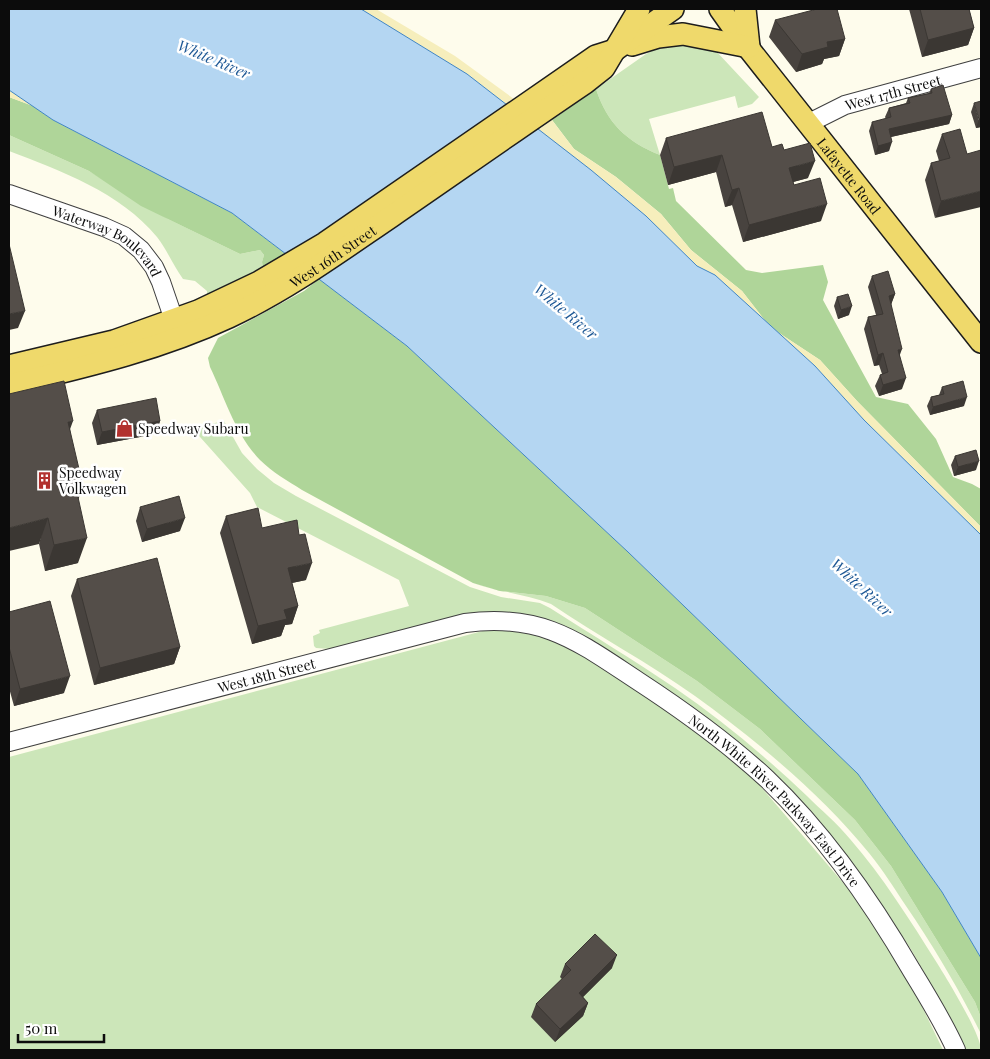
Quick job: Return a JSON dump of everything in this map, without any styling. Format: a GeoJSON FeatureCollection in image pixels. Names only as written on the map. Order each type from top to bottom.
{"type":"FeatureCollection","features":[{"type":"Feature","properties":{"kind":"main road"},"geometry":{"type":"LineString","coordinates":[[615,50],[639,9]]}},
{"type":"Feature","properties":{"kind":"main road","name":"West 16th Street"},"geometry":{"type":"LineString","coordinates":[[9,366],[114,341],[206,307],[263,290],[333,256],[580,77],[604,68],[615,50],[673,9]]}},
{"type":"Feature","properties":{"kind":"main road","name":"Lafayette Road"},"geometry":{"type":"LineString","coordinates":[[720,9],[981,342]]}},
{"type":"Feature","properties":{"kind":"main road"},"geometry":{"type":"LineString","coordinates":[[615,50],[658,37],[683,34],[749,48],[745,9]]}},
{"type":"Feature","properties":{"kind":"main road","name":"West 16th Street"},"geometry":{"type":"LineString","coordinates":[[9,385],[119,358],[175,340],[229,317],[263,290]]}},
{"type":"Feature","properties":{"kind":"street","name":"West 17th Street"},"geometry":{"type":"LineString","coordinates":[[809,124],[845,105],[981,68]]}},
{"type":"Feature","properties":{"kind":"street","name":"Waterway Boulevard"},"geometry":{"type":"LineString","coordinates":[[9,194],[104,226],[128,239],[154,267],[174,320]]}},
{"type":"Feature","properties":{"kind":"street","name":"West 18th Street"},"geometry":{"type":"LineString","coordinates":[[9,742],[465,623],[499,620],[526,623]]}},
{"type":"Feature","properties":{"kind":"street","name":"North White River Parkway East Drive"},"geometry":{"type":"LineString","coordinates":[[526,623],[558,632],[582,644],[690,716],[720,738],[768,780],[830,847],[881,918],[956,1050]]}},
{"type":"Feature","properties":{"kind":"green space"},"geometry":{"type":"Polygon","coordinates":[[[678,43],[716,51],[759,97],[752,104],[738,108],[735,96],[649,119],[660,155],[638,144],[620,130],[606,112],[596,89],[646,54],[660,47],[678,43]]]}},
{"type":"Feature","properties":{"kind":"green space"},"geometry":{"type":"Polygon","coordinates":[[[596,89],[606,112],[620,130],[638,144],[660,155],[669,189],[673,188],[676,201],[746,270],[762,273],[823,265],[828,282],[823,300],[876,397],[908,404],[936,439],[953,477],[981,489],[981,527],[857,401],[820,360],[770,327],[742,291],[691,250],[661,214],[616,177],[574,149],[552,120],[596,89]]]}},
{"type":"Feature","properties":{"kind":"green space"},"geometry":{"type":"Polygon","coordinates":[[[9,97],[33,106],[53,120],[232,213],[287,255],[263,268],[264,255],[260,250],[240,254],[141,206],[89,171],[9,135],[9,97]]]}},
{"type":"Feature","properties":{"kind":"green space"},"geometry":{"type":"Polygon","coordinates":[[[9,135],[89,171],[168,219],[240,254],[260,250],[264,255],[263,268],[207,295],[207,291],[195,281],[183,279],[157,237],[126,207],[108,195],[69,175],[9,151],[9,135]]]}},
{"type":"Feature","properties":{"kind":"green space"},"geometry":{"type":"Polygon","coordinates":[[[319,279],[407,346],[628,552],[858,774],[942,892],[981,958],[981,1018],[975,1002],[891,866],[855,820],[760,729],[697,681],[585,608],[546,596],[500,591],[473,583],[302,490],[275,472],[251,450],[231,415],[210,367],[208,358],[218,338],[304,291],[319,279]]]}},
{"type":"Feature","properties":{"kind":"green space"},"geometry":{"type":"Polygon","coordinates":[[[224,421],[242,453],[274,483],[470,587],[501,597],[540,603],[550,608],[675,688],[760,753],[834,822],[874,868],[948,981],[976,1032],[981,1050],[966,1050],[912,951],[880,902],[845,855],[686,703],[652,679],[585,639],[542,619],[381,637],[330,649],[316,648],[313,636],[320,633],[319,630],[409,606],[399,580],[257,507],[250,493],[192,428],[224,421]]]}},
{"type":"Feature","properties":{"kind":"green space"},"geometry":{"type":"Polygon","coordinates":[[[505,592],[546,596],[585,608],[697,681],[760,729],[855,820],[891,866],[975,1002],[981,1018],[981,1034],[936,953],[884,872],[851,831],[809,789],[741,731],[660,672],[551,604],[505,592]]]}},
{"type":"Feature","properties":{"kind":"green space"},"geometry":{"type":"Polygon","coordinates":[[[494,628],[562,640],[642,690],[738,760],[887,934],[943,1050],[9,1050],[9,757],[494,628]]]}},
{"type":"Feature","properties":{"kind":"sand"},"geometry":{"type":"Polygon","coordinates":[[[361,9],[376,9],[455,56],[514,99],[506,104],[467,74],[361,9]]]}},
{"type":"Feature","properties":{"kind":"sand"},"geometry":{"type":"Polygon","coordinates":[[[9,90],[33,106],[9,97],[9,90]]]}},
{"type":"Feature","properties":{"kind":"sand"},"geometry":{"type":"Polygon","coordinates":[[[552,120],[574,149],[616,177],[661,214],[691,250],[742,291],[765,320],[715,275],[697,266],[646,216],[591,170],[538,130],[552,120]]]}},
{"type":"Feature","properties":{"kind":"sand"},"geometry":{"type":"Polygon","coordinates":[[[778,332],[820,360],[857,401],[981,527],[981,535],[864,420],[815,366],[778,332]]]}},
{"type":"Feature","properties":{"kind":"water","name":"White River"},"geometry":{"type":"Polygon","coordinates":[[[9,9],[361,9],[467,74],[591,170],[646,216],[697,266],[715,275],[815,366],[864,420],[981,535],[981,958],[942,892],[858,774],[628,552],[407,346],[232,213],[53,120],[9,90],[9,9]]]}},
{"type":"Feature","properties":{"kind":"building"},"geometry":{"type":"Polygon","coordinates":[[[817,9],[837,9],[845,39],[827,42],[828,47],[802,54],[775,20],[817,9]]]}},
{"type":"Feature","properties":{"kind":"building"},"geometry":{"type":"Polygon","coordinates":[[[920,9],[969,9],[974,28],[928,40],[920,9]]]}},
{"type":"Feature","properties":{"kind":"building"},"geometry":{"type":"Polygon","coordinates":[[[943,85],[952,115],[889,129],[892,142],[878,146],[872,122],[891,117],[889,108],[910,103],[908,98],[932,93],[931,89],[943,85]]]}},
{"type":"Feature","properties":{"kind":"building"},"geometry":{"type":"Polygon","coordinates":[[[981,101],[981,119],[979,119],[974,103],[981,101]]]}},
{"type":"Feature","properties":{"kind":"building"},"geometry":{"type":"Polygon","coordinates":[[[762,112],[772,147],[782,144],[784,150],[810,143],[815,161],[789,168],[794,185],[820,178],[827,204],[749,225],[739,188],[732,190],[722,155],[674,167],[666,138],[762,112]]]}},
{"type":"Feature","properties":{"kind":"building"},"geometry":{"type":"Polygon","coordinates":[[[960,129],[967,154],[981,150],[981,191],[941,201],[931,163],[950,158],[942,134],[960,129]]]}},
{"type":"Feature","properties":{"kind":"building"},"geometry":{"type":"Polygon","coordinates":[[[9,244],[25,311],[9,314],[9,244]]]}},
{"type":"Feature","properties":{"kind":"building"},"geometry":{"type":"Polygon","coordinates":[[[888,271],[895,294],[889,296],[902,349],[898,350],[906,378],[883,385],[880,375],[888,372],[883,353],[878,355],[868,317],[883,314],[872,276],[888,271]]]}},
{"type":"Feature","properties":{"kind":"building"},"geometry":{"type":"Polygon","coordinates":[[[848,294],[852,306],[841,310],[837,297],[848,294]]]}},
{"type":"Feature","properties":{"kind":"building"},"geometry":{"type":"Polygon","coordinates":[[[64,381],[73,421],[68,422],[83,486],[76,488],[87,538],[54,545],[48,518],[9,528],[9,394],[64,381]]]}},
{"type":"Feature","properties":{"kind":"building"},"geometry":{"type":"Polygon","coordinates":[[[963,381],[967,397],[933,407],[931,397],[944,394],[942,387],[963,381]]]}},
{"type":"Feature","properties":{"kind":"building"},"geometry":{"type":"Polygon","coordinates":[[[156,398],[160,421],[102,432],[97,410],[156,398]]]}},
{"type":"Feature","properties":{"kind":"building"},"geometry":{"type":"Polygon","coordinates":[[[976,450],[979,461],[958,467],[955,456],[976,450]]]}},
{"type":"Feature","properties":{"kind":"building"},"geometry":{"type":"Polygon","coordinates":[[[179,496],[185,518],[147,529],[140,507],[179,496]]]}},
{"type":"Feature","properties":{"kind":"building"},"geometry":{"type":"Polygon","coordinates":[[[258,508],[262,528],[297,520],[299,535],[305,534],[312,563],[288,568],[298,606],[284,610],[287,619],[258,626],[226,516],[258,508]]]}},
{"type":"Feature","properties":{"kind":"building"},"geometry":{"type":"Polygon","coordinates":[[[157,558],[180,647],[100,668],[77,579],[157,558]]]}},
{"type":"Feature","properties":{"kind":"building"},"geometry":{"type":"Polygon","coordinates":[[[50,601],[70,676],[20,689],[9,647],[9,612],[50,601]]]}},
{"type":"Feature","properties":{"kind":"building"},"geometry":{"type":"Polygon","coordinates":[[[595,934],[617,955],[579,993],[588,1003],[560,1029],[536,1004],[571,970],[565,964],[595,934]]]}},
{"type":"Feature","properties":{"kind":"place","name":"Speedway Subaru"},"geometry":{"type":"Point","coordinates":[124,428]}},
{"type":"Feature","properties":{"kind":"place","name":"Speedway Volkwagen"},"geometry":{"type":"Point","coordinates":[45,480]}}]}
